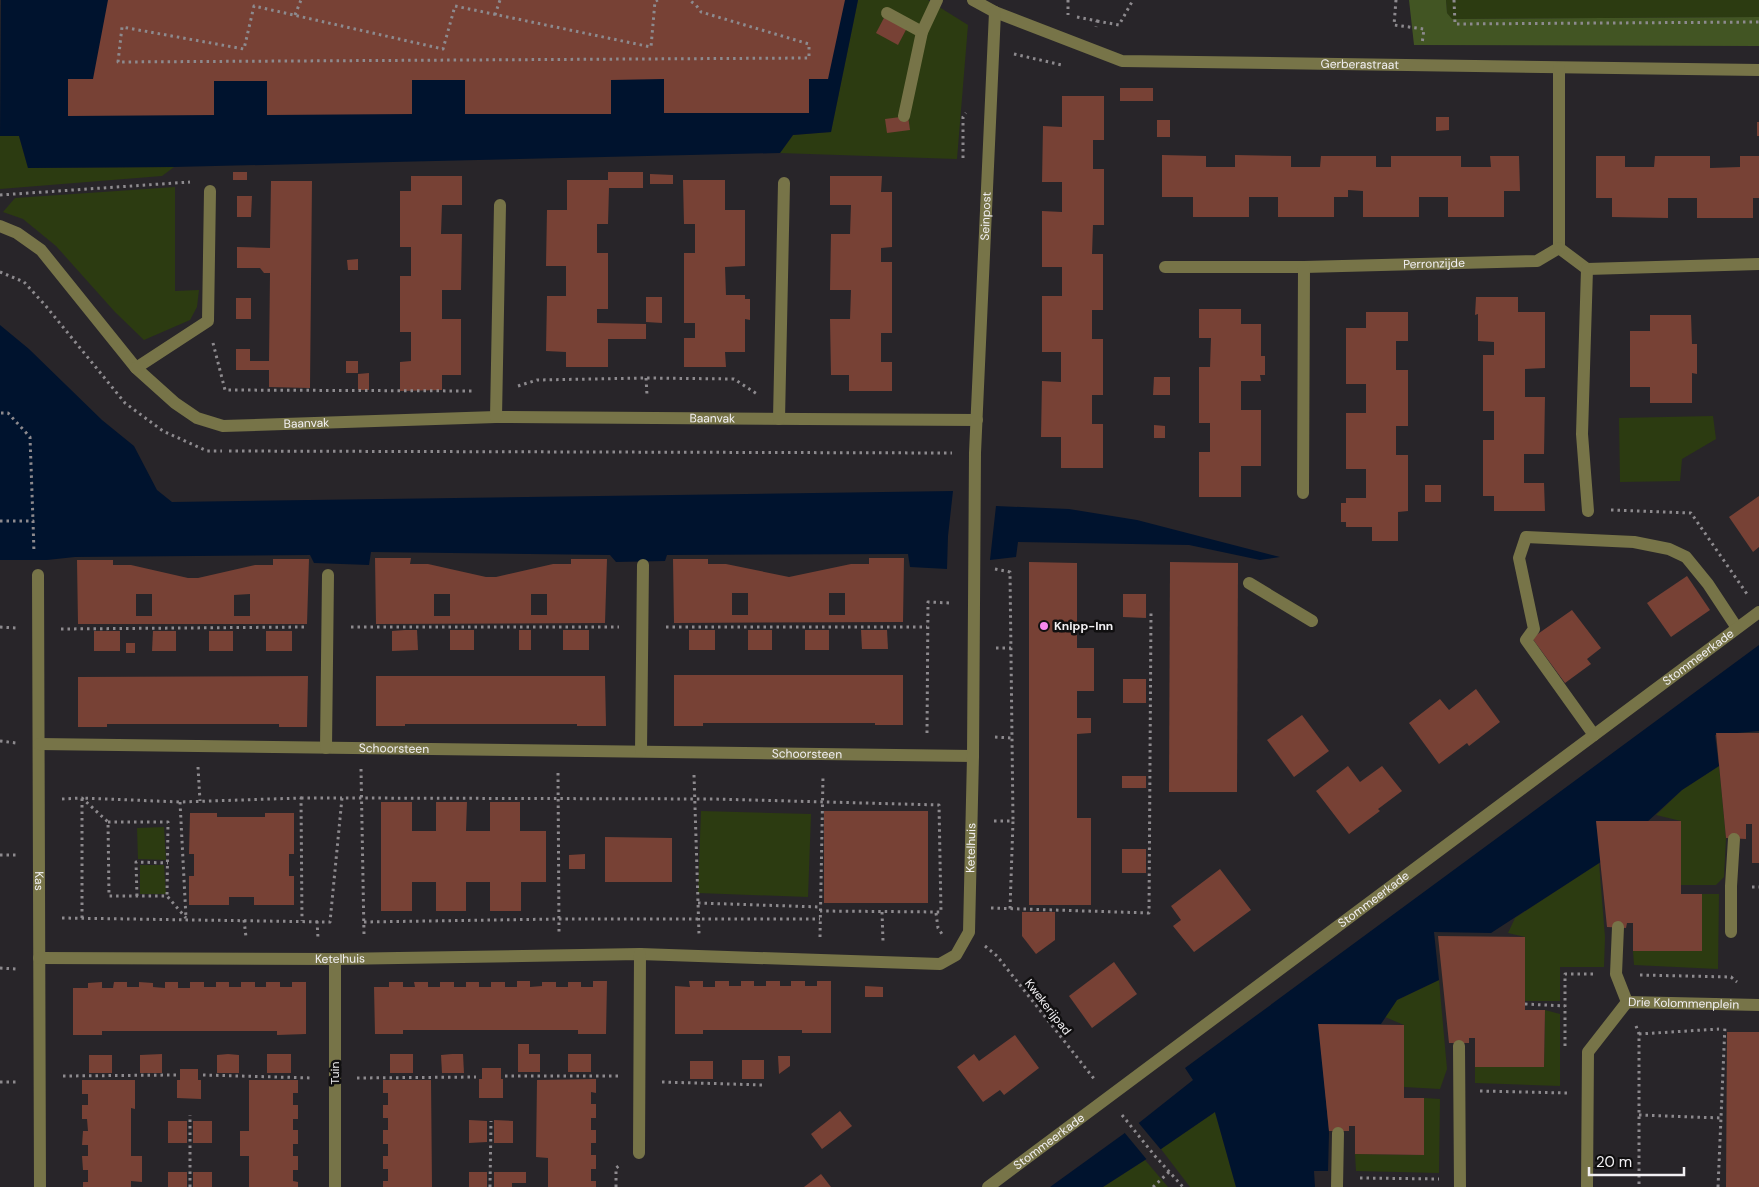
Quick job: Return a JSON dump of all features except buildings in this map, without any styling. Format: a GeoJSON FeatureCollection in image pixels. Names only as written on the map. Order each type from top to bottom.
{"type":"FeatureCollection","features":[{"type":"Feature","properties":{"kind":"street"},"geometry":{"type":"LineString","coordinates":[[904,116],[922,32],[937,0]]}},
{"type":"Feature","properties":{"kind":"street","name":"Gerberastraat"},"geometry":{"type":"LineString","coordinates":[[973,0],[995,12],[1122,61],[1759,70]]}},
{"type":"Feature","properties":{"kind":"street","name":"Seinpost"},"geometry":{"type":"LineString","coordinates":[[977,420],[995,12]]}},
{"type":"Feature","properties":{"kind":"street"},"geometry":{"type":"LineString","coordinates":[[887,13],[922,32]]}},
{"type":"Feature","properties":{"kind":"street"},"geometry":{"type":"LineString","coordinates":[[1559,68],[1559,248],[1587,269],[1759,264]]}},
{"type":"Feature","properties":{"kind":"street"},"geometry":{"type":"LineString","coordinates":[[780,414],[784,183]]}},
{"type":"Feature","properties":{"kind":"street"},"geometry":{"type":"LineString","coordinates":[[136,368],[208,321],[210,191]]}},
{"type":"Feature","properties":{"kind":"street"},"geometry":{"type":"LineString","coordinates":[[496,418],[500,205]]}},
{"type":"Feature","properties":{"kind":"street","name":"Baanvak"},"geometry":{"type":"LineString","coordinates":[[0,226],[17,233],[41,250],[136,368],[175,403],[198,418],[223,426],[496,418],[780,414],[977,420]]}},
{"type":"Feature","properties":{"kind":"street","name":"Perronzijde"},"geometry":{"type":"LineString","coordinates":[[1165,267],[1304,267],[1537,261],[1559,248]]}},
{"type":"Feature","properties":{"kind":"street"},"geometry":{"type":"LineString","coordinates":[[1303,493],[1304,267]]}},
{"type":"Feature","properties":{"kind":"street"},"geometry":{"type":"LineString","coordinates":[[1587,269],[1582,434],[1588,511]]}},
{"type":"Feature","properties":{"kind":"street","name":"Ketelhuis"},"geometry":{"type":"LineString","coordinates":[[40,958],[335,959],[640,954],[940,964],[956,955],[970,932],[977,420]]}},
{"type":"Feature","properties":{"kind":"street"},"geometry":{"type":"LineString","coordinates":[[1594,735],[1526,640],[1534,629],[1519,558],[1526,537],[1634,542],[1669,549],[1686,557],[1708,584],[1737,628]]}},
{"type":"Feature","properties":{"kind":"street"},"geometry":{"type":"LineString","coordinates":[[641,752],[642,565]]}},
{"type":"Feature","properties":{"kind":"street","name":"Kas"},"geometry":{"type":"LineString","coordinates":[[38,575],[40,1187]]}},
{"type":"Feature","properties":{"kind":"street"},"geometry":{"type":"LineString","coordinates":[[326,748],[328,575]]}},
{"type":"Feature","properties":{"kind":"street"},"geometry":{"type":"LineString","coordinates":[[1249,583],[1312,621]]}},
{"type":"Feature","properties":{"kind":"street","name":"Stommeerkade"},"geometry":{"type":"LineString","coordinates":[[988,1187],[1759,612]]}},
{"type":"Feature","properties":{"kind":"street","name":"Schoorsteen"},"geometry":{"type":"LineString","coordinates":[[39,744],[973,756]]}},
{"type":"Feature","properties":{"kind":"street"},"geometry":{"type":"LineString","coordinates":[[1731,932],[1734,839]]}},
{"type":"Feature","properties":{"kind":"street"},"geometry":{"type":"LineString","coordinates":[[1618,928],[1616,974],[1627,1002]]}},
{"type":"Feature","properties":{"kind":"street"},"geometry":{"type":"LineString","coordinates":[[639,1153],[640,954]]}},
{"type":"Feature","properties":{"kind":"street","name":"Tuin"},"geometry":{"type":"LineString","coordinates":[[335,959],[335,1187]]}},
{"type":"Feature","properties":{"kind":"street","name":"Drie Kolommenplein"},"geometry":{"type":"LineString","coordinates":[[1587,1187],[1588,1052],[1627,1002],[1759,1005]]}},
{"type":"Feature","properties":{"kind":"street"},"geometry":{"type":"LineString","coordinates":[[1459,1046],[1460,1183]]}},
{"type":"Feature","properties":{"kind":"street"},"geometry":{"type":"LineString","coordinates":[[1337,1183],[1338,1133]]}},
{"type":"Feature","properties":{"kind":"path"},"geometry":{"type":"LineString","coordinates":[[295,15],[300,0]]}},
{"type":"Feature","properties":{"kind":"path"},"geometry":{"type":"LineString","coordinates":[[495,15],[500,0]]}},
{"type":"Feature","properties":{"kind":"path"},"geometry":{"type":"LineString","coordinates":[[658,0],[655,1],[651,47],[455,6],[443,49],[254,6],[244,49],[122,26],[118,62],[809,58],[809,44],[701,12],[689,0]]}},
{"type":"Feature","properties":{"kind":"path"},"geometry":{"type":"LineString","coordinates":[[1068,0],[1068,16]]}},
{"type":"Feature","properties":{"kind":"path"},"geometry":{"type":"LineString","coordinates":[[1097,21],[1119,25],[1133,0]]}},
{"type":"Feature","properties":{"kind":"path"},"geometry":{"type":"LineString","coordinates":[[1396,0],[1394,25],[1424,29],[1422,43]]}},
{"type":"Feature","properties":{"kind":"path"},"geometry":{"type":"LineString","coordinates":[[1454,0],[1455,24],[1759,22]]}},
{"type":"Feature","properties":{"kind":"path"},"geometry":{"type":"LineString","coordinates":[[0,194],[198,181],[210,191]]}},
{"type":"Feature","properties":{"kind":"path"},"geometry":{"type":"LineString","coordinates":[[208,321],[224,390],[496,392],[537,380],[734,379],[780,414]]}},
{"type":"Feature","properties":{"kind":"path"},"geometry":{"type":"LineString","coordinates":[[1,413],[8,413],[30,437],[34,556],[38,575]]}},
{"type":"Feature","properties":{"kind":"path"},"geometry":{"type":"LineString","coordinates":[[0,521],[33,521]]}},
{"type":"Feature","properties":{"kind":"path"},"geometry":{"type":"LineString","coordinates":[[974,566],[1010,572],[1013,821],[1010,909]]}},
{"type":"Feature","properties":{"kind":"path"},"geometry":{"type":"LineString","coordinates":[[927,755],[928,602],[974,604]]}},
{"type":"Feature","properties":{"kind":"path"},"geometry":{"type":"LineString","coordinates":[[970,908],[1149,913],[1151,612]]}},
{"type":"Feature","properties":{"kind":"path"},"geometry":{"type":"LineString","coordinates":[[38,629],[927,627]]}},
{"type":"Feature","properties":{"kind":"path"},"geometry":{"type":"LineString","coordinates":[[0,741],[20,743]]}},
{"type":"Feature","properties":{"kind":"path"},"geometry":{"type":"LineString","coordinates":[[361,748],[364,958]]}},
{"type":"Feature","properties":{"kind":"path"},"geometry":{"type":"LineString","coordinates":[[558,750],[560,955]]}},
{"type":"Feature","properties":{"kind":"path"},"geometry":{"type":"LineString","coordinates":[[693,752],[700,956]]}},
{"type":"Feature","properties":{"kind":"path"},"geometry":{"type":"LineString","coordinates":[[200,790],[200,801]]}},
{"type":"Feature","properties":{"kind":"path"},"geometry":{"type":"LineString","coordinates":[[819,960],[822,791]]}},
{"type":"Feature","properties":{"kind":"path"},"geometry":{"type":"LineString","coordinates":[[82,798],[180,802],[301,798],[558,797],[939,805],[941,912],[882,912],[698,903]]}},
{"type":"Feature","properties":{"kind":"path"},"geometry":{"type":"LineString","coordinates":[[82,798],[82,918]]}},
{"type":"Feature","properties":{"kind":"path"},"geometry":{"type":"LineString","coordinates":[[82,798],[108,822],[168,822],[167,896],[186,919]]}},
{"type":"Feature","properties":{"kind":"path"},"geometry":{"type":"LineString","coordinates":[[301,798],[302,921]]}},
{"type":"Feature","properties":{"kind":"path"},"geometry":{"type":"LineString","coordinates":[[39,918],[330,922],[342,798]]}},
{"type":"Feature","properties":{"kind":"path"},"geometry":{"type":"LineString","coordinates":[[180,802],[186,919]]}},
{"type":"Feature","properties":{"kind":"path"},"geometry":{"type":"LineString","coordinates":[[972,820],[1013,821]]}},
{"type":"Feature","properties":{"kind":"path"},"geometry":{"type":"LineString","coordinates":[[108,822],[109,896],[167,896]]}},
{"type":"Feature","properties":{"kind":"path"},"geometry":{"type":"LineString","coordinates":[[0,855],[21,855]]}},
{"type":"Feature","properties":{"kind":"path"},"geometry":{"type":"LineString","coordinates":[[137,896],[136,862],[168,863]]}},
{"type":"Feature","properties":{"kind":"path"},"geometry":{"type":"LineString","coordinates":[[882,912],[883,941]]}},
{"type":"Feature","properties":{"kind":"path"},"geometry":{"type":"LineString","coordinates":[[936,912],[938,928]]}},
{"type":"Feature","properties":{"kind":"path"},"geometry":{"type":"LineString","coordinates":[[364,922],[559,919],[820,919]]}},
{"type":"Feature","properties":{"kind":"path"},"geometry":{"type":"LineString","coordinates":[[244,920],[247,943]]}},
{"type":"Feature","properties":{"kind":"path"},"geometry":{"type":"LineString","coordinates":[[317,921],[318,934]]}},
{"type":"Feature","properties":{"kind":"path","name":"Kwekerijpad"},"geometry":{"type":"LineString","coordinates":[[970,932],[997,956],[1109,1097]]}},
{"type":"Feature","properties":{"kind":"path"},"geometry":{"type":"LineString","coordinates":[[0,968],[21,970]]}},
{"type":"Feature","properties":{"kind":"path"},"geometry":{"type":"LineString","coordinates":[[1627,1002],[1640,1034],[1639,1187]]}},
{"type":"Feature","properties":{"kind":"path"},"geometry":{"type":"LineString","coordinates":[[1525,1004],[1565,1006]]}},
{"type":"Feature","properties":{"kind":"path"},"geometry":{"type":"LineString","coordinates":[[1718,1187],[1726,1004]]}},
{"type":"Feature","properties":{"kind":"path"},"geometry":{"type":"LineString","coordinates":[[1640,1034],[1725,1029]]}},
{"type":"Feature","properties":{"kind":"path"},"geometry":{"type":"LineString","coordinates":[[40,1076],[176,1075]]}},
{"type":"Feature","properties":{"kind":"path"},"geometry":{"type":"LineString","coordinates":[[203,1076],[335,1078],[476,1077]]}},
{"type":"Feature","properties":{"kind":"path"},"geometry":{"type":"LineString","coordinates":[[505,1076],[639,1079],[763,1085]]}},
{"type":"Feature","properties":{"kind":"path"},"geometry":{"type":"LineString","coordinates":[[0,1082],[19,1082]]}},
{"type":"Feature","properties":{"kind":"path"},"geometry":{"type":"LineString","coordinates":[[1460,1090],[1587,1093]]}},
{"type":"Feature","properties":{"kind":"path"},"geometry":{"type":"LineString","coordinates":[[190,1115],[190,1187]]}},
{"type":"Feature","properties":{"kind":"path"},"geometry":{"type":"LineString","coordinates":[[1639,1115],[1721,1118]]}},
{"type":"Feature","properties":{"kind":"path"},"geometry":{"type":"LineString","coordinates":[[490,1187],[491,1121]]}},
{"type":"Feature","properties":{"kind":"path"},"geometry":{"type":"LineString","coordinates":[[1131,1126],[1182,1186]]}},
{"type":"Feature","properties":{"kind":"path"},"geometry":{"type":"LineString","coordinates":[[1153,1187],[1170,1171]]}},
{"type":"Feature","properties":{"kind":"path"},"geometry":{"type":"LineString","coordinates":[[1337,1183],[1460,1183]]}},
{"type":"Feature","properties":{"kind":"green space"},"geometry":{"type":"Polygon","coordinates":[[[858,0],[928,0],[968,25],[957,159],[780,153],[793,135],[831,132],[858,0]]]}},
{"type":"Feature","properties":{"kind":"green space"},"geometry":{"type":"Polygon","coordinates":[[[1409,0],[1446,0],[1447,13],[1452,19],[1759,17],[1759,46],[1414,45],[1409,0]]]}},
{"type":"Feature","properties":{"kind":"green space"},"geometry":{"type":"Polygon","coordinates":[[[1446,0],[1759,0],[1759,17],[1451,19],[1447,13],[1446,0]]]}},
{"type":"Feature","properties":{"kind":"green space"},"geometry":{"type":"Polygon","coordinates":[[[0,136],[19,136],[28,168],[174,167],[162,176],[0,189],[0,136]]]}},
{"type":"Feature","properties":{"kind":"green space"},"geometry":{"type":"Polygon","coordinates":[[[175,187],[175,291],[199,290],[197,307],[190,320],[144,340],[115,312],[56,246],[23,219],[3,212],[15,198],[175,187]]]}},
{"type":"Feature","properties":{"kind":"green space"},"geometry":{"type":"Polygon","coordinates":[[[1713,416],[1716,439],[1682,459],[1680,481],[1620,482],[1619,418],[1713,416]]]}},
{"type":"Feature","properties":{"kind":"green space"},"geometry":{"type":"Polygon","coordinates":[[[1719,766],[1726,838],[1724,877],[1716,885],[1681,885],[1681,821],[1656,815],[1682,790],[1719,766]]]}},
{"type":"Feature","properties":{"kind":"green space"},"geometry":{"type":"Polygon","coordinates":[[[701,811],[811,814],[808,897],[698,893],[701,811]]]}},
{"type":"Feature","properties":{"kind":"green space"},"geometry":{"type":"Polygon","coordinates":[[[164,827],[166,860],[138,859],[137,828],[164,827]]]}},
{"type":"Feature","properties":{"kind":"green space"},"geometry":{"type":"Polygon","coordinates":[[[1599,863],[1605,937],[1604,967],[1560,967],[1560,1001],[1525,1001],[1525,937],[1508,933],[1515,918],[1599,863]]]}},
{"type":"Feature","properties":{"kind":"green space"},"geometry":{"type":"Polygon","coordinates":[[[140,865],[164,865],[166,894],[140,894],[140,865]]]}},
{"type":"Feature","properties":{"kind":"green space"},"geometry":{"type":"Polygon","coordinates":[[[1702,894],[1719,894],[1718,969],[1634,965],[1633,951],[1702,951],[1702,894]]]}},
{"type":"Feature","properties":{"kind":"green space"},"geometry":{"type":"Polygon","coordinates":[[[1439,980],[1447,1069],[1440,1089],[1404,1087],[1404,1025],[1385,1017],[1397,1000],[1439,980]]]}},
{"type":"Feature","properties":{"kind":"green space"},"geometry":{"type":"Polygon","coordinates":[[[1545,1010],[1560,1014],[1560,1086],[1475,1083],[1475,1067],[1544,1067],[1545,1010]]]}},
{"type":"Feature","properties":{"kind":"green space"},"geometry":{"type":"Polygon","coordinates":[[[1424,1098],[1440,1099],[1439,1173],[1356,1171],[1355,1154],[1424,1155],[1424,1098]]]}},
{"type":"Feature","properties":{"kind":"green space"},"geometry":{"type":"Polygon","coordinates":[[[1215,1112],[1236,1187],[1190,1187],[1161,1149],[1215,1112]]]}},
{"type":"Feature","properties":{"kind":"green space"},"geometry":{"type":"Polygon","coordinates":[[[1145,1160],[1168,1187],[1103,1187],[1145,1160]]]}},
{"type":"Feature","properties":{"kind":"water"},"geometry":{"type":"Polygon","coordinates":[[[1,0],[858,0],[831,132],[793,135],[780,153],[174,167],[28,168],[19,136],[0,136],[1,0]]]}},
{"type":"Feature","properties":{"kind":"water"},"geometry":{"type":"Polygon","coordinates":[[[0,325],[29,349],[102,420],[134,446],[157,490],[172,502],[953,491],[948,536],[947,569],[910,567],[908,554],[667,555],[665,561],[616,562],[610,555],[371,552],[369,565],[314,563],[310,555],[75,557],[47,560],[0,560],[0,325]]]}},
{"type":"Feature","properties":{"kind":"water"},"geometry":{"type":"Polygon","coordinates":[[[996,506],[1069,509],[1137,520],[1280,557],[1260,560],[1189,545],[1018,542],[1016,557],[990,560],[996,506]]]}},
{"type":"Feature","properties":{"kind":"water"},"geometry":{"type":"Polygon","coordinates":[[[1759,645],[1759,731],[1715,735],[1719,766],[1682,790],[1610,856],[1491,933],[1434,932],[1439,980],[1397,1000],[1381,1024],[1319,1024],[1329,1133],[1328,1171],[1314,1171],[1315,1187],[1236,1187],[1215,1112],[1103,1187],[1050,1187],[1140,1122],[1193,1080],[1185,1068],[1759,645]]]}},
{"type":"Feature","properties":{"kind":"pier"},"geometry":{"type":"Polygon","coordinates":[[[1137,1121],[1162,1151],[1148,1161],[1124,1132],[1137,1121]]]}},
{"type":"Feature","properties":{"kind":"place","name":"Knipp-Inn"},"geometry":{"type":"Point","coordinates":[1044,626]}}]}
